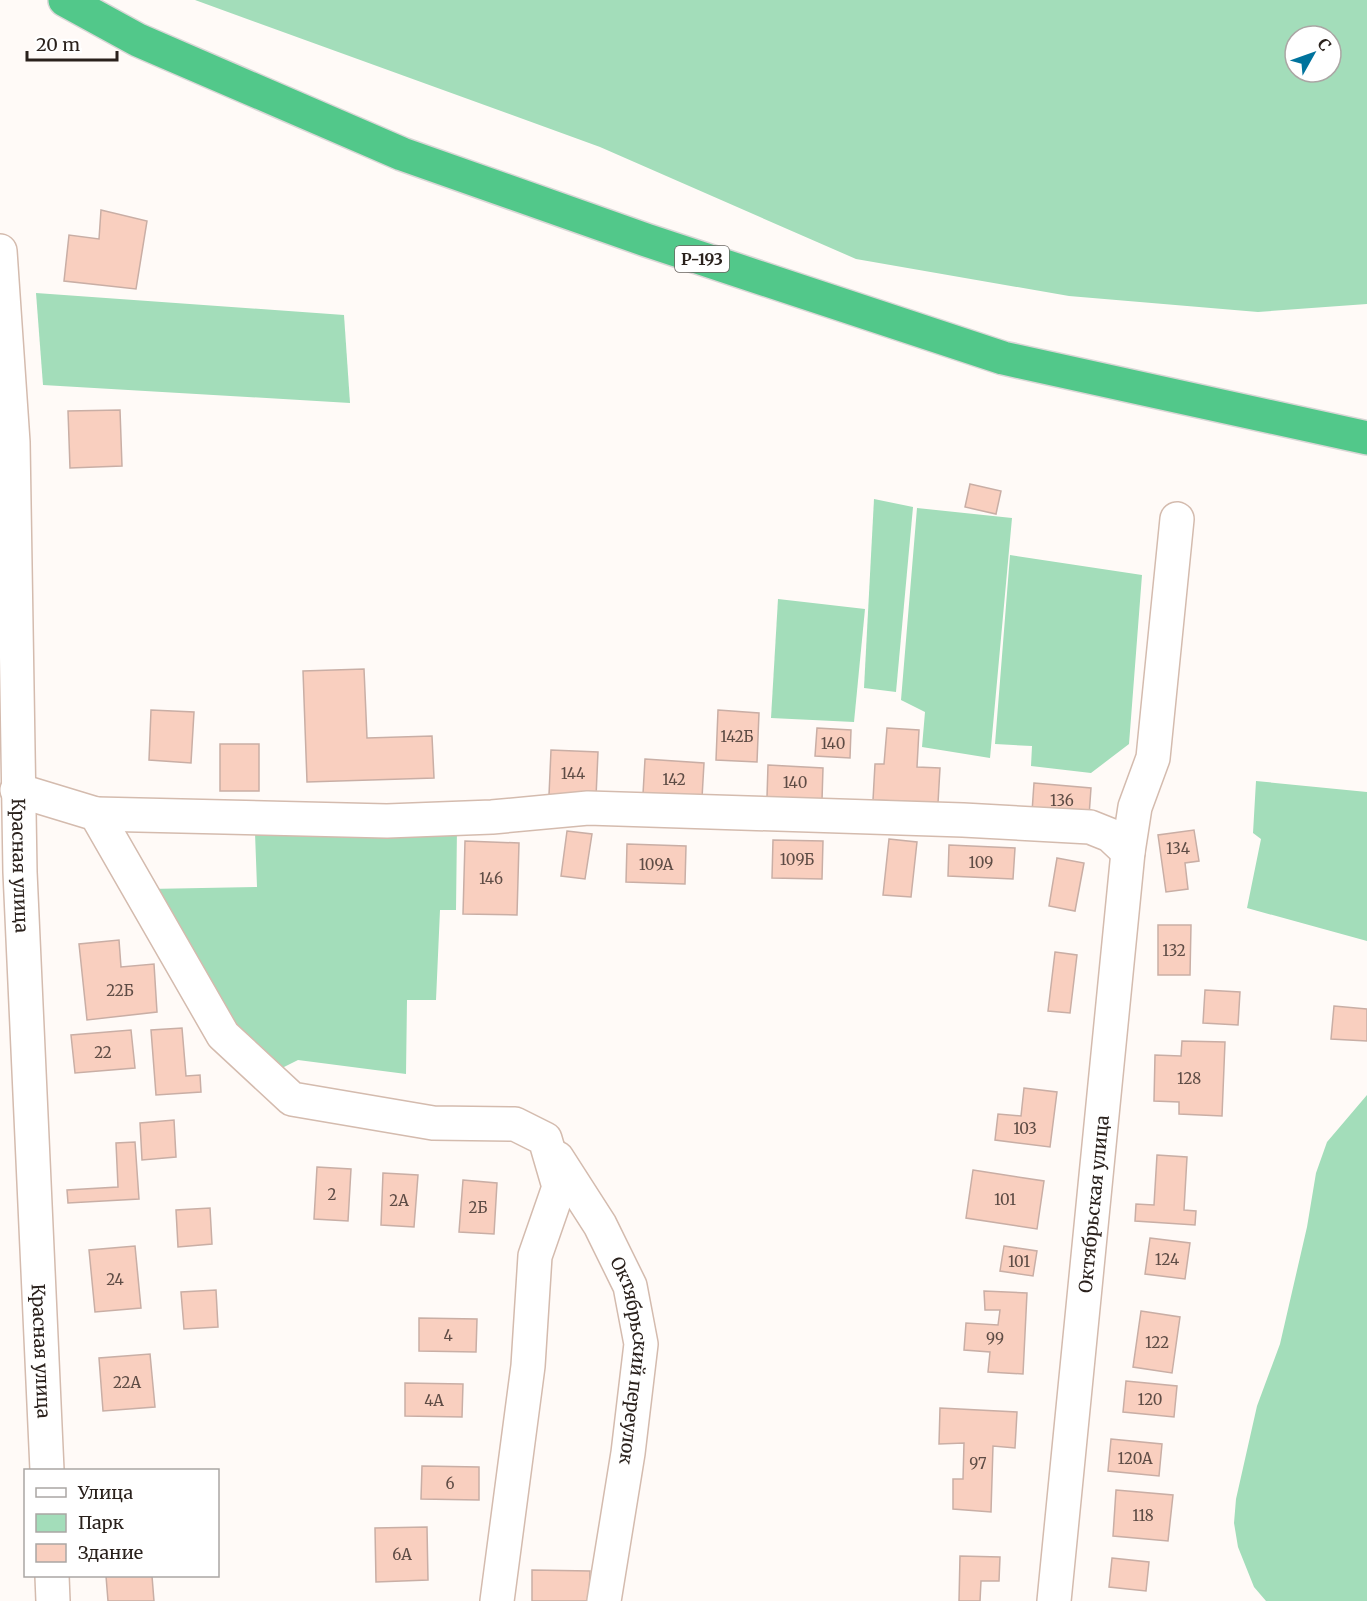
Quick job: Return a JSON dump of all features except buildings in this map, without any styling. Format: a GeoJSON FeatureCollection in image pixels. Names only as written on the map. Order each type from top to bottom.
{"type":"FeatureCollection","features":[{"type":"Feature","properties":{"kind":"highway","name":"Р-193"},"geometry":{"type":"LineString","coordinates":[[65,0],[138,40],[402,154],[646,240],[1003,358],[1367,438]]}},
{"type":"Feature","properties":{"kind":"street","name":"Красная улица"},"geometry":{"type":"LineString","coordinates":[[1,255],[13,442],[17,790],[47,1469]]}},
{"type":"Feature","properties":{"kind":"street","name":"Октябрьская улица"},"geometry":{"type":"LineString","coordinates":[[1054,1601],[1128,852],[1135,807],[1153,758],[1177,519]]}},
{"type":"Feature","properties":{"kind":"street"},"geometry":{"type":"LineString","coordinates":[[17,790],[96,814],[387,821],[492,817],[588,808],[951,819],[1090,827],[1110,836],[1128,852]]}},
{"type":"Feature","properties":{"kind":"street"},"geometry":{"type":"LineString","coordinates":[[96,814],[223,1035],[292,1099],[433,1123],[515,1124],[545,1139],[559,1187],[535,1256],[528,1366],[497,1601]]}},
{"type":"Feature","properties":{"kind":"street","name":"Октябрьский переулок"},"geometry":{"type":"LineString","coordinates":[[545,1139],[600,1225],[630,1286],[641,1344],[628,1453],[604,1601]]}},
{"type":"Feature","properties":{"kind":"street"},"geometry":{"type":"LineString","coordinates":[[52,1577],[53,1601]]}},
{"type":"Feature","properties":{"kind":"green space"},"geometry":{"type":"Polygon","coordinates":[[[195,0],[1367,0],[1367,304],[1258,312],[1069,296],[856,259],[600,147],[195,0]]]}},
{"type":"Feature","properties":{"kind":"green space"},"geometry":{"type":"Polygon","coordinates":[[[36,293],[344,315],[350,403],[43,385],[36,293]]]}},
{"type":"Feature","properties":{"kind":"green space"},"geometry":{"type":"Polygon","coordinates":[[[874,499],[913,507],[896,692],[864,688],[874,499]]]}},
{"type":"Feature","properties":{"kind":"green space"},"geometry":{"type":"Polygon","coordinates":[[[917,508],[1012,518],[990,758],[922,747],[925,712],[901,700],[917,508]]]}},
{"type":"Feature","properties":{"kind":"green space"},"geometry":{"type":"Polygon","coordinates":[[[1010,555],[1142,575],[1129,744],[1091,773],[1031,766],[1032,746],[995,744],[1010,555]]]}},
{"type":"Feature","properties":{"kind":"green space"},"geometry":{"type":"Polygon","coordinates":[[[778,599],[865,609],[854,722],[771,718],[778,599]]]}},
{"type":"Feature","properties":{"kind":"green space"},"geometry":{"type":"Polygon","coordinates":[[[1256,781],[1367,792],[1367,941],[1247,908],[1261,839],[1253,833],[1256,781]]]}},
{"type":"Feature","properties":{"kind":"green space"},"geometry":{"type":"Polygon","coordinates":[[[457,827],[456,910],[440,910],[436,1000],[407,1000],[406,1074],[298,1060],[278,1070],[228,1019],[148,889],[257,887],[255,833],[340,837],[457,827]]]}},
{"type":"Feature","properties":{"kind":"green space"},"geometry":{"type":"Polygon","coordinates":[[[1367,1095],[1367,1601],[1266,1601],[1254,1587],[1238,1547],[1234,1523],[1236,1499],[1257,1406],[1280,1344],[1307,1227],[1316,1173],[1327,1142],[1367,1095]]]}}]}
